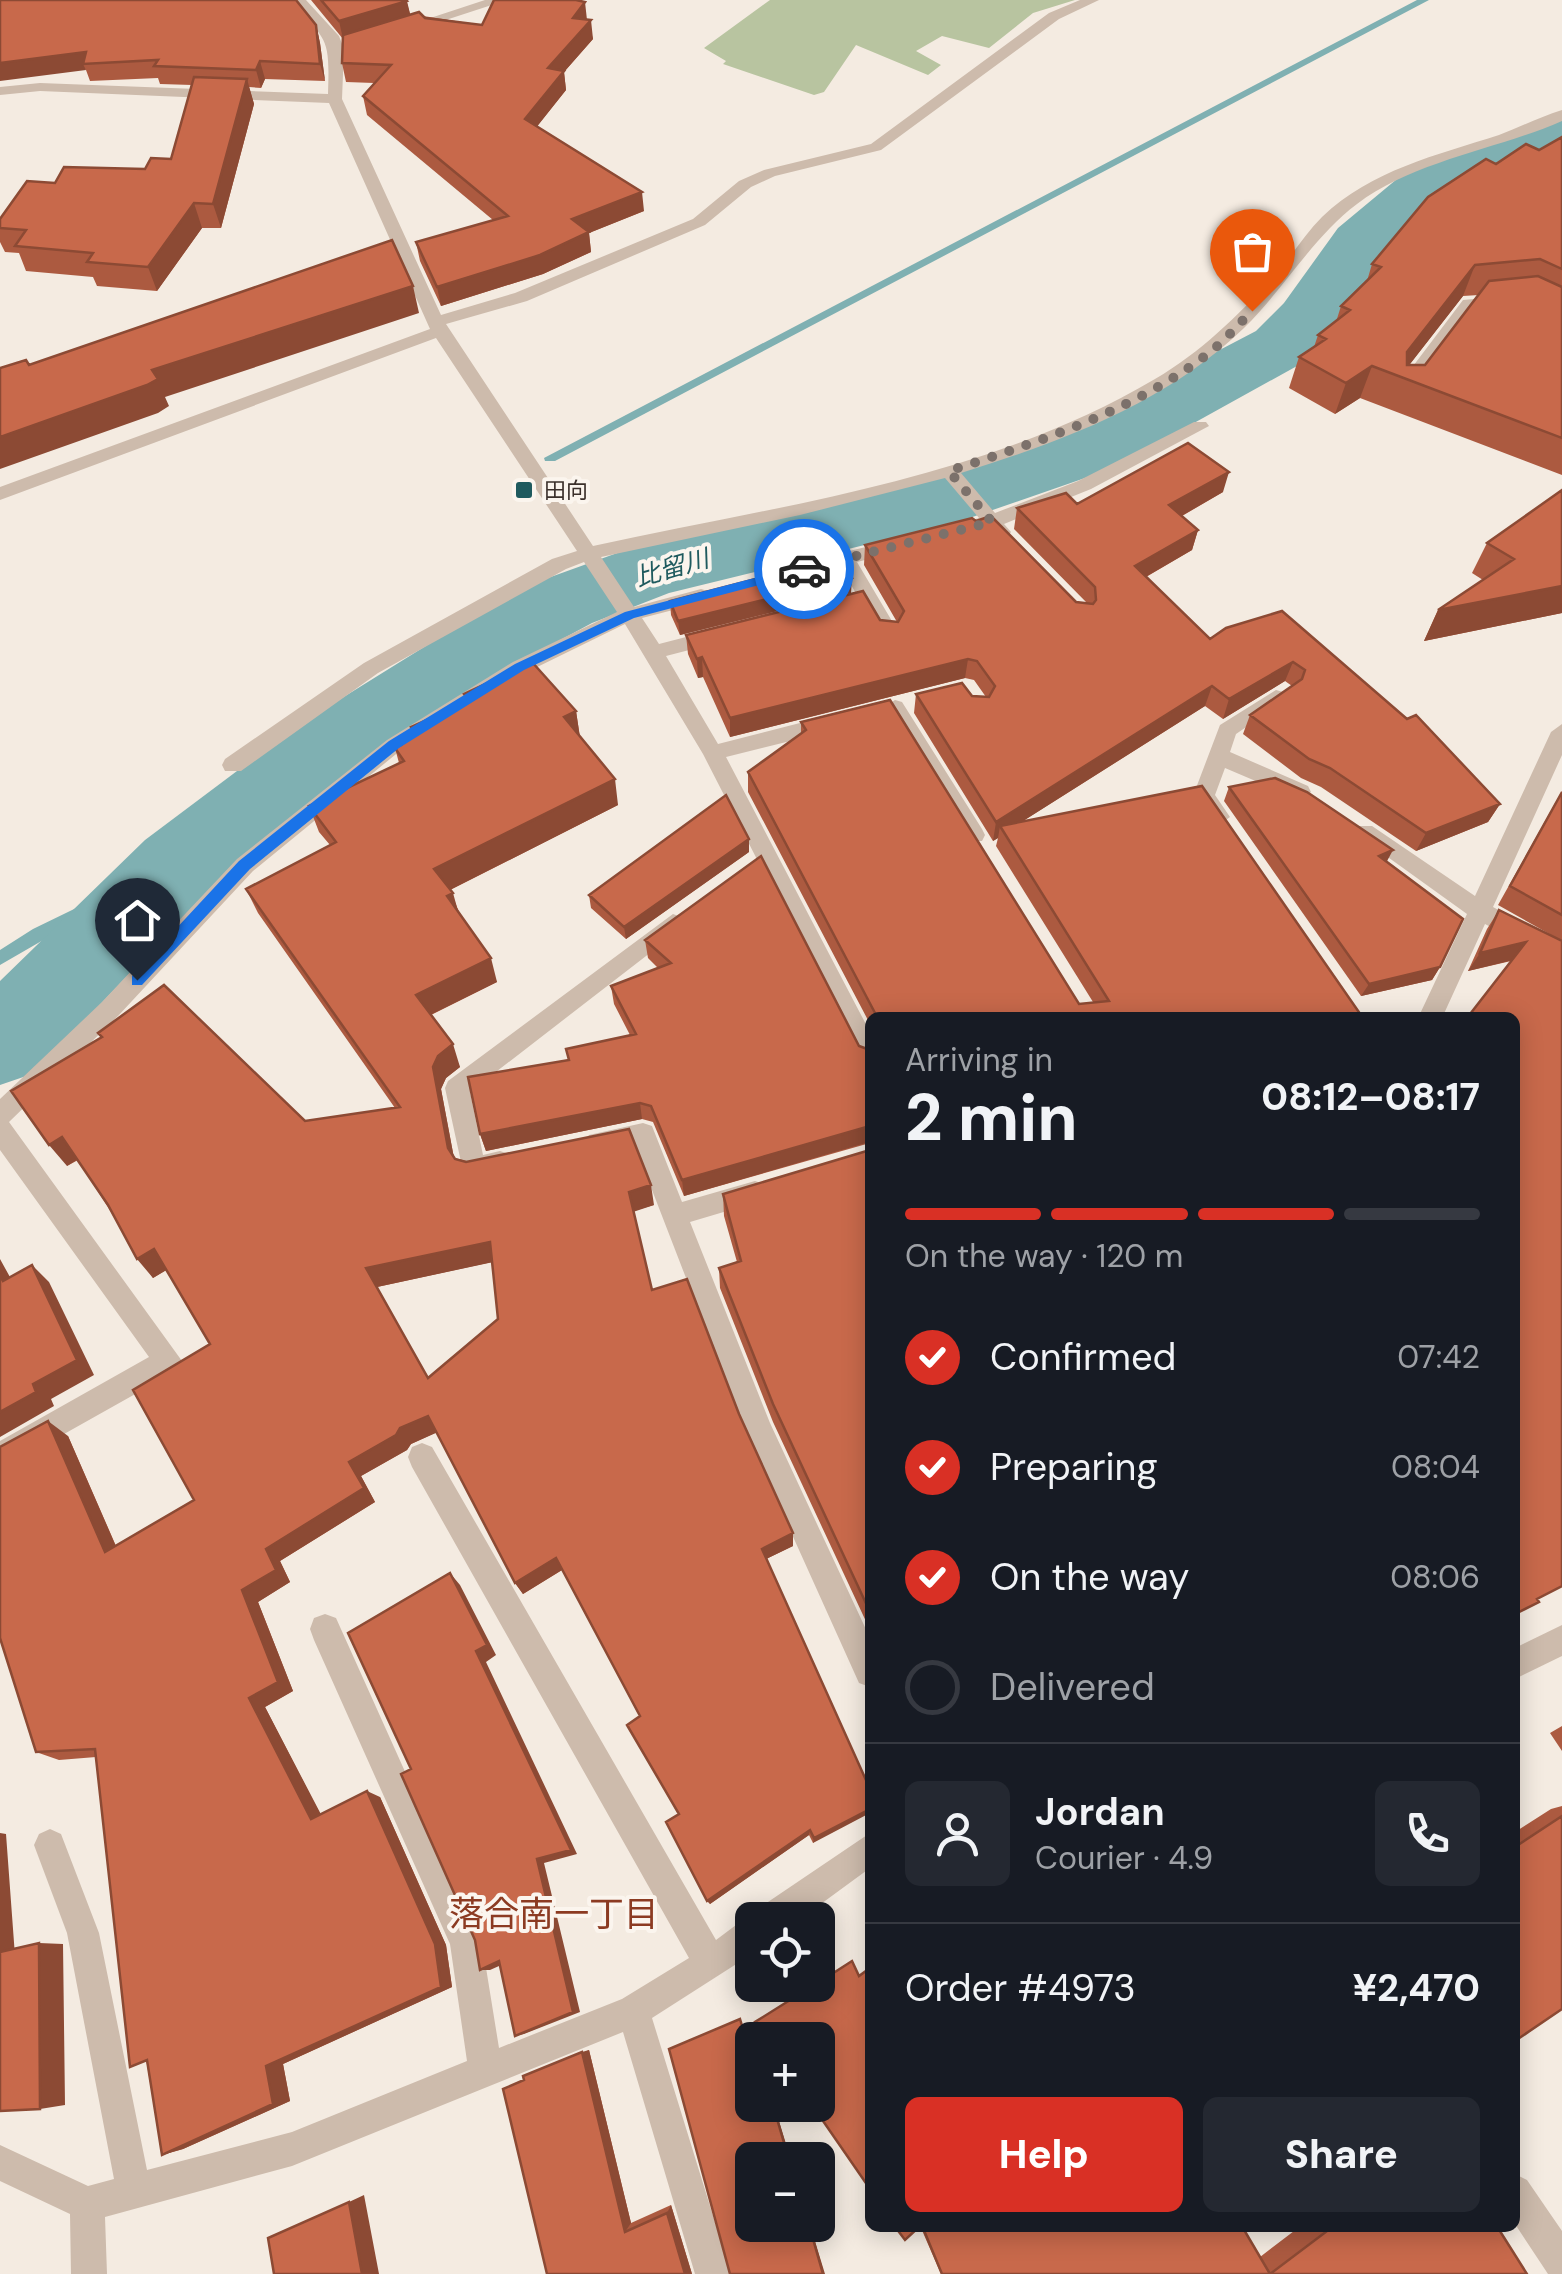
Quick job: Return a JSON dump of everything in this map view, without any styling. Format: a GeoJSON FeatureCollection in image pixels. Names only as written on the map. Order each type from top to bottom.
{"type":"FeatureCollection","features":[{"type":"Feature","properties":{"kind":"street"},"geometry":{"type":"LineString","coordinates":[[298,0],[332,36],[337,49],[335,99],[437,326],[654,652],[713,753],[758,862],[865,1046]]}},
{"type":"Feature","properties":{"kind":"street"},"geometry":{"type":"LineString","coordinates":[[392,33],[500,0]]}},
{"type":"Feature","properties":{"kind":"street"},"geometry":{"type":"LineString","coordinates":[[0,494],[521,297],[699,222],[745,184],[770,172],[876,147],[1054,16],[1092,0]]}},
{"type":"Feature","properties":{"kind":"street"},"geometry":{"type":"LineString","coordinates":[[337,49],[356,44]]}},
{"type":"Feature","properties":{"kind":"street"},"geometry":{"type":"LineString","coordinates":[[0,91],[40,87],[335,99]]}},
{"type":"Feature","properties":{"kind":"street"},"geometry":{"type":"LineString","coordinates":[[233,766],[371,668],[559,564],[952,475],[1058,436],[1144,392],[1213,350],[1252,311],[1330,218],[1382,182],[1446,154],[1536,128],[1562,115]]}},
{"type":"Feature","properties":{"kind":"street"},"geometry":{"type":"LineString","coordinates":[[1404,390],[1469,304],[1527,298],[1554,311],[1562,295]]}},
{"type":"Feature","properties":{"kind":"street"},"geometry":{"type":"LineString","coordinates":[[791,572],[928,537],[1092,482],[1200,426]]}},
{"type":"Feature","properties":{"kind":"street"},"geometry":{"type":"LineString","coordinates":[[952,475],[1017,549]]}},
{"type":"Feature","properties":{"kind":"street"},"geometry":{"type":"LineString","coordinates":[[845,558],[860,601],[889,633]]}},
{"type":"Feature","properties":{"kind":"street"},"geometry":{"type":"LineString","coordinates":[[0,1115],[110,1009],[244,865],[394,744],[520,667],[626,610],[720,591]]}},
{"type":"Feature","properties":{"kind":"street"},"geometry":{"type":"LineString","coordinates":[[654,652],[744,630]]}},
{"type":"Feature","properties":{"kind":"street"},"geometry":{"type":"LineString","coordinates":[[1236,843],[1204,796],[1228,730],[1284,692]]}},
{"type":"Feature","properties":{"kind":"street"},"geometry":{"type":"LineString","coordinates":[[713,753],[886,709],[986,854]]}},
{"type":"Feature","properties":{"kind":"street"},"geometry":{"type":"LineString","coordinates":[[1433,1012],[1554,765],[1562,732]]}},
{"type":"Feature","properties":{"kind":"street"},"geometry":{"type":"LineString","coordinates":[[1218,756],[1334,812],[1482,912],[1562,956]]}},
{"type":"Feature","properties":{"kind":"street"},"geometry":{"type":"LineString","coordinates":[[530,1156],[473,1168],[457,1088],[686,914]]}},
{"type":"Feature","properties":{"kind":"street"},"geometry":{"type":"LineString","coordinates":[[0,1130],[168,1361],[0,1456]]}},
{"type":"Feature","properties":{"kind":"street"},"geometry":{"type":"LineString","coordinates":[[568,1149],[643,1134],[758,1428],[865,1661]]}},
{"type":"Feature","properties":{"kind":"street"},"geometry":{"type":"LineString","coordinates":[[673,1216],[780,1184]]}},
{"type":"Feature","properties":{"kind":"street"},"geometry":{"type":"LineString","coordinates":[[422,1456],[712,1964]]}},
{"type":"Feature","properties":{"kind":"street"},"geometry":{"type":"LineString","coordinates":[[325,1630],[466,1942],[486,2071]]}},
{"type":"Feature","properties":{"kind":"street"},"geometry":{"type":"LineString","coordinates":[[1520,1661],[1562,1640]]}},
{"type":"Feature","properties":{"kind":"street"},"geometry":{"type":"LineString","coordinates":[[50,1845],[84,1932],[134,2192]]}},
{"type":"Feature","properties":{"kind":"street"},"geometry":{"type":"LineString","coordinates":[[796,1902],[865,1853]]}},
{"type":"Feature","properties":{"kind":"street"},"geometry":{"type":"LineString","coordinates":[[0,2163],[87,2204],[292,2148],[632,2011],[735,1947]]}},
{"type":"Feature","properties":{"kind":"street"},"geometry":{"type":"LineString","coordinates":[[632,2011],[713,2274]]}},
{"type":"Feature","properties":{"kind":"street"},"geometry":{"type":"LineString","coordinates":[[1520,2200],[1562,2263]]}},
{"type":"Feature","properties":{"kind":"street"},"geometry":{"type":"LineString","coordinates":[[87,2204],[89,2274]]}},
{"type":"Feature","properties":{"kind":"green space"},"geometry":{"type":"Polygon","coordinates":[[[770,0],[1075,0],[1033,13],[989,48],[942,36],[916,51],[941,65],[928,75],[856,45],[824,92],[814,95],[723,64],[726,61],[704,48],[770,0]]]}},
{"type":"Feature","properties":{"kind":"building"},"geometry":{"type":"Polygon","coordinates":[[[0,0],[296,0],[316,25],[320,64],[260,61],[256,70],[154,66],[158,60],[83,64],[86,52],[0,63],[0,0]]]}},
{"type":"Feature","properties":{"kind":"building"},"geometry":{"type":"Polygon","coordinates":[[[321,0],[406,0],[407,1],[339,21],[321,0]]]}},
{"type":"Feature","properties":{"kind":"building"},"geometry":{"type":"Polygon","coordinates":[[[494,0],[585,2],[573,18],[591,20],[548,68],[564,71],[525,119],[642,192],[572,219],[589,232],[540,255],[437,287],[416,242],[508,216],[363,96],[391,65],[342,63],[343,35],[419,12],[425,18],[482,25],[494,0]]]}},
{"type":"Feature","properties":{"kind":"building"},"geometry":{"type":"Polygon","coordinates":[[[194,77],[247,79],[213,204],[194,203],[148,267],[87,262],[93,253],[15,246],[26,230],[0,228],[0,219],[27,181],[55,183],[64,167],[145,169],[151,158],[171,159],[194,77]]]}},
{"type":"Feature","properties":{"kind":"building"},"geometry":{"type":"Polygon","coordinates":[[[1562,137],[1562,269],[1540,259],[1475,265],[1407,352],[1407,365],[1425,365],[1489,281],[1538,276],[1562,287],[1562,438],[1372,366],[1346,383],[1299,357],[1326,339],[1318,335],[1350,310],[1341,306],[1381,267],[1372,264],[1428,197],[1486,159],[1496,164],[1526,144],[1539,150],[1562,137]]]}},
{"type":"Feature","properties":{"kind":"building"},"geometry":{"type":"Polygon","coordinates":[[[392,240],[413,286],[152,370],[158,379],[147,385],[0,437],[0,368],[26,360],[29,365],[392,240]]]}},
{"type":"Feature","properties":{"kind":"building"},"geometry":{"type":"Polygon","coordinates":[[[1188,443],[1229,472],[1169,505],[1198,530],[1135,566],[1210,639],[1226,628],[1282,611],[1407,719],[1416,715],[1500,804],[1426,833],[1330,768],[1309,759],[1250,715],[1302,679],[1305,670],[1293,662],[1229,699],[1212,686],[996,822],[916,694],[962,683],[972,696],[989,697],[995,686],[977,661],[968,659],[730,718],[702,657],[697,659],[686,635],[863,591],[880,620],[898,622],[904,611],[865,545],[991,516],[1076,602],[1093,604],[1095,587],[1017,508],[1066,493],[1077,504],[1188,443]]]}},
{"type":"Feature","properties":{"kind":"building"},"geometry":{"type":"Polygon","coordinates":[[[1562,490],[1562,586],[1438,610],[1514,559],[1487,543],[1562,490]]]}},
{"type":"Feature","properties":{"kind":"building"},"geometry":{"type":"Polygon","coordinates":[[[840,557],[852,578],[678,621],[670,601],[840,557]]]}},
{"type":"Feature","properties":{"kind":"building"},"geometry":{"type":"Polygon","coordinates":[[[532,662],[576,711],[564,717],[615,779],[434,869],[453,893],[447,896],[491,958],[416,995],[453,1044],[438,1056],[433,1067],[448,1148],[455,1159],[466,1162],[629,1129],[651,1185],[629,1192],[652,1290],[687,1279],[739,1414],[793,1533],[762,1549],[865,1778],[865,1812],[814,1838],[810,1830],[707,1901],[666,1822],[679,1814],[627,1725],[640,1716],[556,1558],[515,1583],[428,1416],[400,1428],[396,1435],[349,1462],[364,1488],[266,1549],[276,1570],[242,1590],[278,1682],[249,1698],[311,1819],[367,1791],[435,1944],[441,1987],[266,2066],[273,2104],[162,2155],[147,2060],[130,2067],[95,1749],[36,1752],[0,1638],[0,1447],[48,1421],[105,1552],[194,1500],[133,1390],[210,1344],[154,1249],[137,1259],[108,1205],[62,1137],[49,1145],[11,1091],[102,1037],[98,1033],[164,985],[305,1121],[400,1107],[246,889],[336,842],[309,806],[404,761],[395,748],[401,745],[398,741],[415,733],[411,727],[469,701],[464,694],[532,662]],[[490,1242],[366,1268],[428,1378],[498,1319],[490,1242]]]}},
{"type":"Feature","properties":{"kind":"building"},"geometry":{"type":"Polygon","coordinates":[[[890,700],[1079,1004],[1109,1001],[1000,826],[1202,786],[1359,1012],[874,1012],[748,772],[806,730],[801,722],[890,700]]]}},
{"type":"Feature","properties":{"kind":"building"},"geometry":{"type":"Polygon","coordinates":[[[1275,778],[1307,792],[1393,850],[1379,856],[1463,919],[1440,967],[1369,984],[1229,787],[1275,778]]]}},
{"type":"Feature","properties":{"kind":"building"},"geometry":{"type":"Polygon","coordinates":[[[1562,792],[1562,915],[1510,886],[1562,792]]]}},
{"type":"Feature","properties":{"kind":"building"},"geometry":{"type":"Polygon","coordinates":[[[726,795],[749,839],[624,927],[589,895],[726,795]]]}},
{"type":"Feature","properties":{"kind":"building"},"geometry":{"type":"Polygon","coordinates":[[[761,856],[859,1046],[865,1048],[865,1127],[682,1180],[651,1106],[640,1103],[480,1134],[468,1077],[569,1060],[566,1049],[636,1034],[611,986],[671,963],[645,940],[761,856]]]}},
{"type":"Feature","properties":{"kind":"building"},"geometry":{"type":"Polygon","coordinates":[[[1499,910],[1562,941],[1562,1586],[1520,1612],[1520,1012],[1472,1012],[1526,942],[1480,953],[1499,910]]]}},
{"type":"Feature","properties":{"kind":"building"},"geometry":{"type":"Polygon","coordinates":[[[865,1151],[865,1601],[773,1404],[719,1268],[741,1261],[723,1194],[865,1151]]]}},
{"type":"Feature","properties":{"kind":"building"},"geometry":{"type":"Polygon","coordinates":[[[32,1265],[77,1360],[33,1384],[36,1392],[0,1412],[0,1274],[3,1281],[32,1265]]]}},
{"type":"Feature","properties":{"kind":"building"},"geometry":{"type":"Polygon","coordinates":[[[450,1573],[487,1645],[476,1651],[571,1850],[537,1859],[573,2012],[515,2036],[499,1961],[480,1970],[475,1940],[401,1774],[411,1769],[348,1633],[450,1573]]]}},
{"type":"Feature","properties":{"kind":"building"},"geometry":{"type":"Polygon","coordinates":[[[1562,1816],[1562,2009],[1520,2038],[1520,1844],[1562,1816]]]}},
{"type":"Feature","properties":{"kind":"building"},"geometry":{"type":"Polygon","coordinates":[[[39,1943],[40,2109],[0,2111],[0,1952],[39,1943]]]}},
{"type":"Feature","properties":{"kind":"building"},"geometry":{"type":"Polygon","coordinates":[[[852,1961],[859,1976],[865,1972],[865,2182],[824,2122],[835,2122],[835,2022],[755,2022],[787,2002],[835,2002],[835,1972],[852,1961]]]}},
{"type":"Feature","properties":{"kind":"building"},"geometry":{"type":"Polygon","coordinates":[[[740,2019],[741,2022],[735,2022],[735,2122],[778,2122],[784,2142],[735,2142],[735,2242],[814,2242],[823,2274],[730,2274],[669,2049],[740,2019]]]}},
{"type":"Feature","properties":{"kind":"building"},"geometry":{"type":"Polygon","coordinates":[[[582,2052],[625,2232],[667,2213],[685,2274],[547,2274],[503,2089],[524,2080],[523,2076],[582,2052]]]}},
{"type":"Feature","properties":{"kind":"building"},"geometry":{"type":"Polygon","coordinates":[[[349,2202],[362,2274],[274,2274],[268,2238],[349,2202]]]}},
{"type":"Feature","properties":{"kind":"building"},"geometry":{"type":"Polygon","coordinates":[[[925,2232],[1245,2232],[1270,2274],[942,2274],[925,2232]]]}},
{"type":"Feature","properties":{"kind":"building"},"geometry":{"type":"Polygon","coordinates":[[[1326,2232],[1501,2232],[1527,2274],[1270,2274],[1326,2232]]]}},
{"type":"Feature","properties":{"kind":"waterway"},"geometry":{"type":"LineString","coordinates":[[550,458],[1424,0]]}},
{"type":"Feature","properties":{"kind":"waterway","name":"比留川"},"geometry":{"type":"LineString","coordinates":[[0,1044],[177,865],[328,749],[511,631],[563,603],[648,571],[931,504],[1084,452],[1281,346],[1309,318],[1362,242],[1426,188],[1562,138]]}},
{"type":"Feature","properties":{"kind":"waterway"},"geometry":{"type":"LineString","coordinates":[[0,958],[39,934],[177,865]]}},
{"type":"Feature","properties":{"kind":"way so far"},"geometry":{"type":"LineString","coordinates":[[804,569],[992,522],[949,471],[1058,436],[1144,392],[1213,350],[1252,311]]}},
{"type":"Feature","properties":{"kind":"place","name":"田向"},"geometry":{"type":"Point","coordinates":[524,490]}},
{"type":"Feature","properties":{"kind":"district","name":"落合南一丁目"},"geometry":{"type":"Point","coordinates":[554,1914]}},
{"type":"Feature","properties":{"kind":"route"},"geometry":{"type":"LineString","coordinates":[[137,980],[244,865],[394,744],[520,667],[630,615],[804,569]]}}]}
